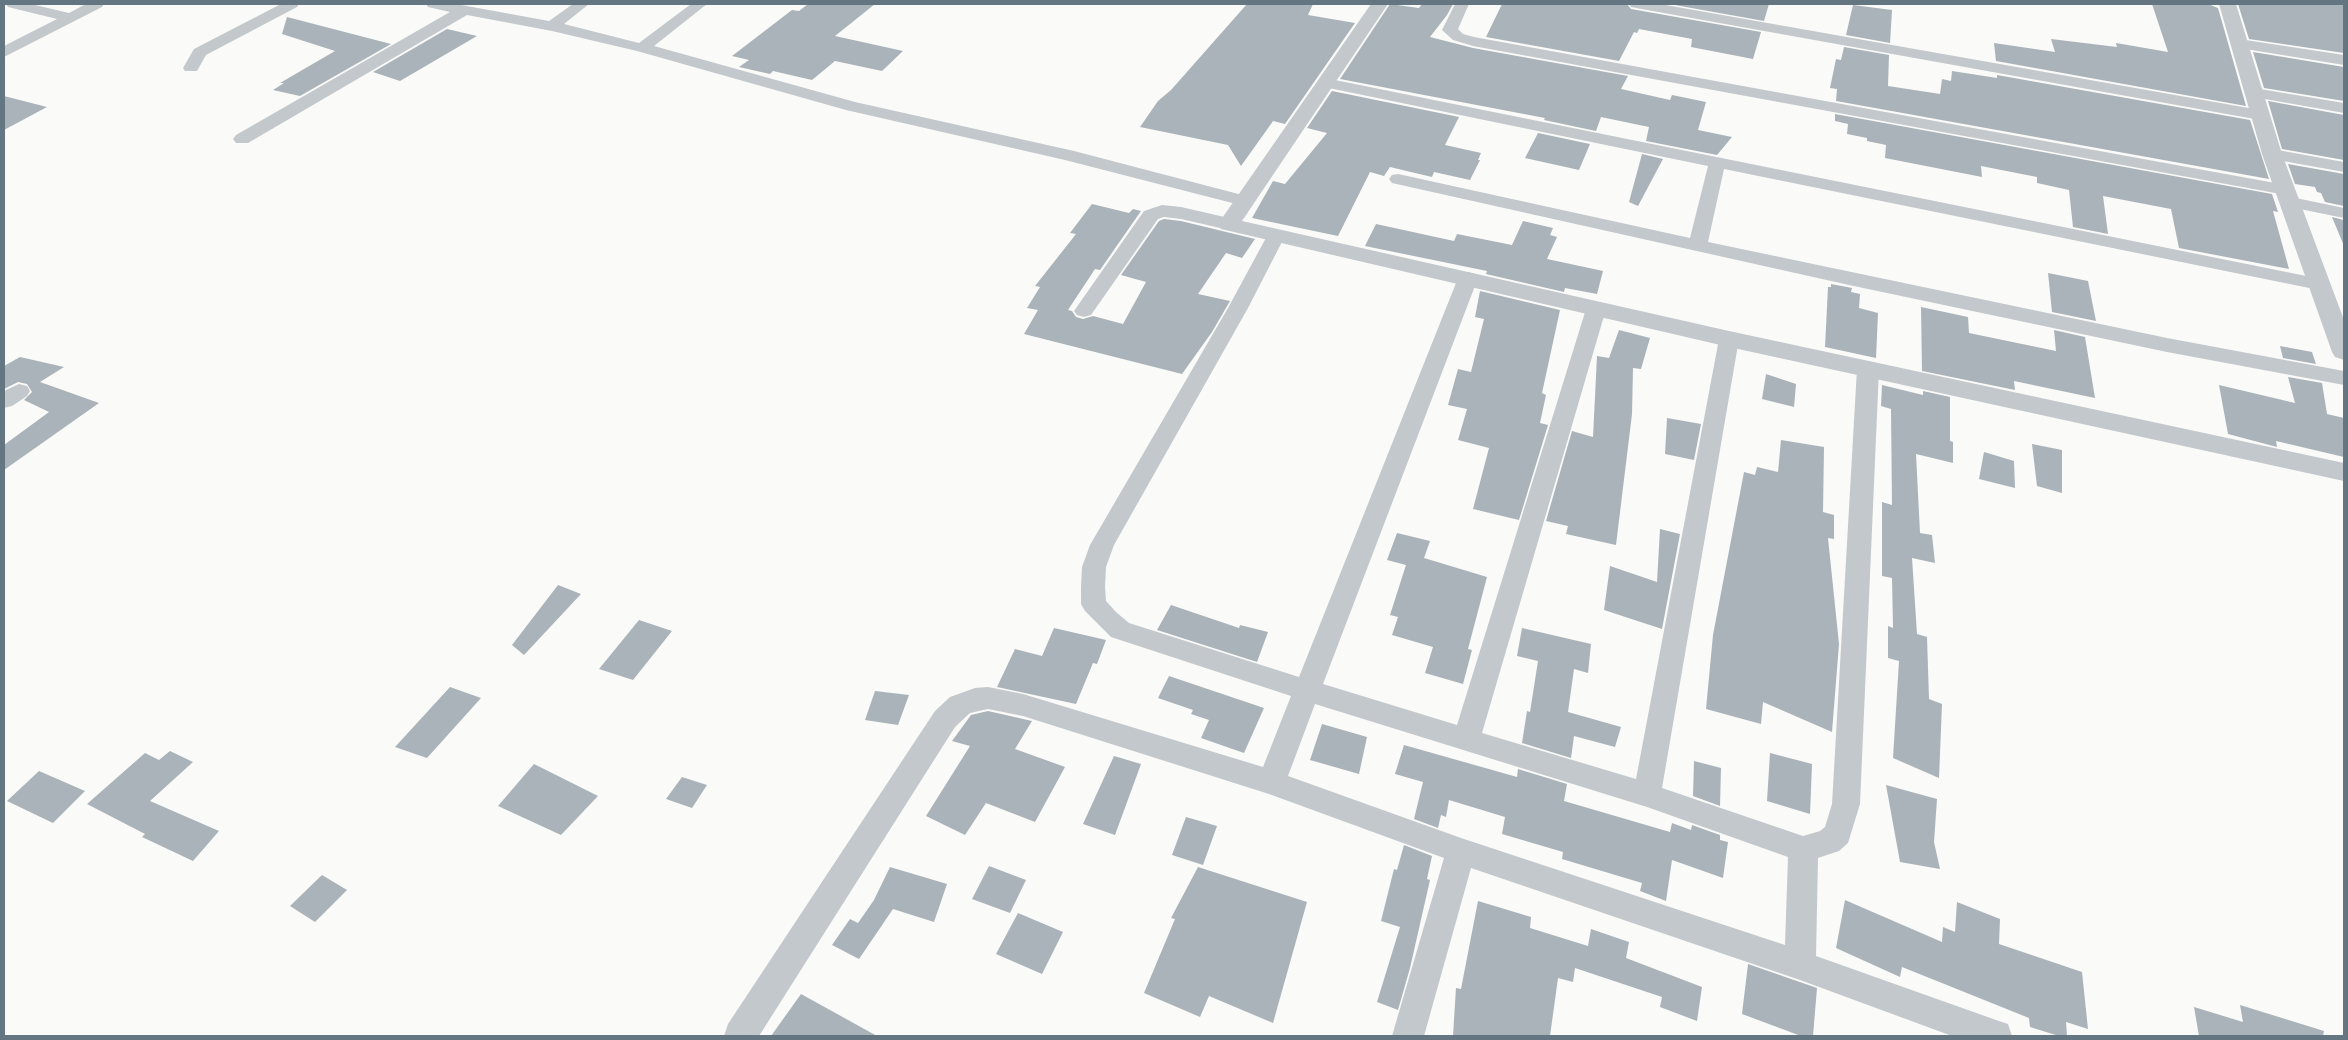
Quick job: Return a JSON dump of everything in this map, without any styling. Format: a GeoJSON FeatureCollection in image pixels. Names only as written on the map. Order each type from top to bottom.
{"type":"FeatureCollection","features":[{"type":"Feature","properties":{"kind":"street"},"geometry":{"type":"LineString","coordinates":[[13,4],[68,17]]}},
{"type":"Feature","properties":{"kind":"street"},"geometry":{"type":"LineString","coordinates":[[4,52],[68,17],[97,4]]}},
{"type":"Feature","properties":{"kind":"street"},"geometry":{"type":"LineString","coordinates":[[191,68],[200,52],[292,4]]}},
{"type":"Feature","properties":{"kind":"street"},"geometry":{"type":"LineString","coordinates":[[432,4],[552,26],[642,48],[852,106],[1068,154],[1244,201]]}},
{"type":"Feature","properties":{"kind":"street"},"geometry":{"type":"LineString","coordinates":[[552,26],[582,4]]}},
{"type":"Feature","properties":{"kind":"street"},"geometry":{"type":"LineString","coordinates":[[642,48],[700,4]]}},
{"type":"Feature","properties":{"kind":"street"},"geometry":{"type":"LineString","coordinates":[[1229,224],[1379,4]]}},
{"type":"Feature","properties":{"kind":"street"},"geometry":{"type":"LineString","coordinates":[[1462,4],[1450,30],[1458,36],[1473,40],[2288,196],[2344,213]]}},
{"type":"Feature","properties":{"kind":"street"},"geometry":{"type":"LineString","coordinates":[[1636,4],[2260,115]]}},
{"type":"Feature","properties":{"kind":"street"},"geometry":{"type":"LineString","coordinates":[[2227,4],[2272,154],[2344,352]]}},
{"type":"Feature","properties":{"kind":"street"},"geometry":{"type":"LineString","coordinates":[[242,140],[464,10]]}},
{"type":"Feature","properties":{"kind":"street"},"geometry":{"type":"LineString","coordinates":[[2239,44],[2344,60]]}},
{"type":"Feature","properties":{"kind":"street"},"geometry":{"type":"LineString","coordinates":[[1325,83],[2319,284]]}},
{"type":"Feature","properties":{"kind":"street"},"geometry":{"type":"LineString","coordinates":[[2254,92],[2344,108]]}},
{"type":"Feature","properties":{"kind":"street"},"geometry":{"type":"LineString","coordinates":[[2272,154],[2344,167]]}},
{"type":"Feature","properties":{"kind":"street"},"geometry":{"type":"LineString","coordinates":[[1698,246],[1717,163]]}},
{"type":"Feature","properties":{"kind":"street"},"geometry":{"type":"LineString","coordinates":[[1398,180],[1698,246],[2167,345],[2344,378]]}},
{"type":"Feature","properties":{"kind":"street"},"geometry":{"type":"LineString","coordinates":[[1084,311],[1151,215],[1162,211],[1181,213],[1729,339],[2344,472]]}},
{"type":"Feature","properties":{"kind":"street"},"geometry":{"type":"LineString","coordinates":[[1276,236],[1238,308],[1102,545],[1094,567],[1094,604],[1120,630],[1306,690],[1467,738],[1647,795],[1803,849],[1829,842],[1838,834],[1846,804],[1868,369]]}},
{"type":"Feature","properties":{"kind":"street"},"geometry":{"type":"LineString","coordinates":[[1270,782],[1468,278]]}},
{"type":"Feature","properties":{"kind":"street"},"geometry":{"type":"LineString","coordinates":[[1467,738],[1596,309]]}},
{"type":"Feature","properties":{"kind":"street"},"geometry":{"type":"LineString","coordinates":[[1647,795],[1729,339]]}},
{"type":"Feature","properties":{"kind":"street"},"geometry":{"type":"LineString","coordinates":[[740,1036],[945,719],[960,704],[975,699],[988,698],[1023,706],[1270,782],[1461,851],[1800,966],[1996,1036]]}},
{"type":"Feature","properties":{"kind":"street"},"geometry":{"type":"LineString","coordinates":[[1800,966],[1803,849]]}},
{"type":"Feature","properties":{"kind":"street"},"geometry":{"type":"LineString","coordinates":[[1408,1036],[1461,851]]}},
{"type":"Feature","properties":{"kind":"building"},"geometry":{"type":"Polygon","coordinates":[[[808,4],[875,4],[835,36],[903,51],[882,71],[835,61],[812,80],[773,71],[770,74],[739,67],[749,60],[732,56],[792,10],[799,11],[808,4]]]}},
{"type":"Feature","properties":{"kind":"building"},"geometry":{"type":"Polygon","coordinates":[[[1247,4],[1313,4],[1308,15],[1355,23],[1285,124],[1273,121],[1241,166],[1228,145],[1140,127],[1158,101],[1171,90],[1247,4]]]}},
{"type":"Feature","properties":{"kind":"building"},"geometry":{"type":"Polygon","coordinates":[[[1390,4],[1419,8],[1422,4],[1453,4],[1430,37],[1473,48],[1628,76],[1621,89],[1670,100],[1672,95],[1706,102],[1698,130],[1732,137],[1717,155],[1646,141],[1649,127],[1601,117],[1596,131],[1544,120],[1545,118],[1340,79],[1390,4]]]}},
{"type":"Feature","properties":{"kind":"building"},"geometry":{"type":"Polygon","coordinates":[[[1502,4],[1627,4],[1631,9],[1761,32],[1753,59],[1691,47],[1692,39],[1639,29],[1637,33],[1634,32],[1619,61],[1486,37],[1502,4]]]}},
{"type":"Feature","properties":{"kind":"building"},"geometry":{"type":"Polygon","coordinates":[[[1669,4],[1769,4],[1764,21],[1669,4]]]}},
{"type":"Feature","properties":{"kind":"building"},"geometry":{"type":"Polygon","coordinates":[[[2152,4],[2208,4],[2218,8],[2246,106],[1996,61],[1994,43],[2055,52],[2051,39],[2117,47],[2116,43],[2168,52],[2152,4]]]}},
{"type":"Feature","properties":{"kind":"building"},"geometry":{"type":"Polygon","coordinates":[[[2238,4],[2344,4],[2344,53],[2249,39],[2238,4]]]}},
{"type":"Feature","properties":{"kind":"building"},"geometry":{"type":"Polygon","coordinates":[[[1853,5],[1892,10],[1890,43],[1846,35],[1853,5]]]}},
{"type":"Feature","properties":{"kind":"building"},"geometry":{"type":"Polygon","coordinates":[[[287,17],[391,44],[300,96],[273,90],[284,83],[280,83],[335,51],[282,34],[287,17]]]}},
{"type":"Feature","properties":{"kind":"building"},"geometry":{"type":"Polygon","coordinates":[[[447,29],[477,36],[400,81],[373,72],[447,29]]]}},
{"type":"Feature","properties":{"kind":"building"},"geometry":{"type":"Polygon","coordinates":[[[1844,47],[1889,55],[1888,86],[1940,94],[1942,79],[1951,81],[1952,71],[1997,78],[1997,75],[2250,120],[2269,179],[1836,101],[1837,89],[1830,88],[1836,59],[1841,60],[1844,47]]]}},
{"type":"Feature","properties":{"kind":"building"},"geometry":{"type":"Polygon","coordinates":[[[2253,52],[2344,67],[2344,101],[2264,88],[2253,52]]]}},
{"type":"Feature","properties":{"kind":"building"},"geometry":{"type":"Polygon","coordinates":[[[1332,91],[1459,117],[1445,145],[1481,153],[1478,160],[1480,160],[1470,180],[1434,172],[1432,177],[1390,167],[1384,176],[1370,172],[1338,236],[1252,218],[1273,181],[1285,184],[1327,133],[1307,128],[1332,91]]]}},
{"type":"Feature","properties":{"kind":"building"},"geometry":{"type":"Polygon","coordinates":[[[4,96],[47,107],[4,130],[4,96]]]}},
{"type":"Feature","properties":{"kind":"building"},"geometry":{"type":"Polygon","coordinates":[[[2268,101],[2344,115],[2344,160],[2282,149],[2268,101]]]}},
{"type":"Feature","properties":{"kind":"building"},"geometry":{"type":"Polygon","coordinates":[[[1835,114],[2272,194],[2278,212],[2273,211],[2289,269],[2179,248],[2171,209],[2103,196],[2108,234],[2073,227],[2069,190],[2037,183],[2037,177],[1981,166],[1982,177],[1885,158],[1886,145],[1867,141],[1867,138],[1847,134],[1848,124],[1835,121],[1835,114]]]}},
{"type":"Feature","properties":{"kind":"building"},"geometry":{"type":"Polygon","coordinates":[[[1538,133],[1590,144],[1579,170],[1525,158],[1538,133]]]}},
{"type":"Feature","properties":{"kind":"building"},"geometry":{"type":"Polygon","coordinates":[[[1642,154],[1663,159],[1638,206],[1629,202],[1642,154]]]}},
{"type":"Feature","properties":{"kind":"building"},"geometry":{"type":"Polygon","coordinates":[[[2288,164],[2344,174],[2344,206],[2325,202],[2321,193],[2317,192],[2315,187],[2295,184],[2288,164]]]}},
{"type":"Feature","properties":{"kind":"building"},"geometry":{"type":"Polygon","coordinates":[[[1092,204],[1129,213],[1133,209],[1141,211],[1100,270],[1095,269],[1068,310],[1072,311],[1076,317],[1083,319],[1093,316],[1123,324],[1146,282],[1121,275],[1159,221],[1164,219],[1181,221],[1255,239],[1242,258],[1226,253],[1198,294],[1230,301],[1212,332],[1182,374],[1024,334],[1038,310],[1027,308],[1040,287],[1035,286],[1076,234],[1070,233],[1092,204]]]}},
{"type":"Feature","properties":{"kind":"building"},"geometry":{"type":"Polygon","coordinates":[[[2332,217],[2344,220],[2344,246],[2332,217]]]}},
{"type":"Feature","properties":{"kind":"building"},"geometry":{"type":"Polygon","coordinates":[[[1523,221],[1553,228],[1550,235],[1557,237],[1547,259],[1603,271],[1597,294],[1565,288],[1564,292],[1486,274],[1487,271],[1365,246],[1376,224],[1454,241],[1457,234],[1512,245],[1523,221]]]}},
{"type":"Feature","properties":{"kind":"building"},"geometry":{"type":"Polygon","coordinates":[[[2048,273],[2088,281],[2096,321],[2052,312],[2048,273]]]}},
{"type":"Feature","properties":{"kind":"building"},"geometry":{"type":"Polygon","coordinates":[[[1831,284],[1852,288],[1851,292],[1860,294],[1859,308],[1878,313],[1876,358],[1825,347],[1828,287],[1831,287],[1831,284]]]}},
{"type":"Feature","properties":{"kind":"building"},"geometry":{"type":"Polygon","coordinates":[[[1480,291],[1560,310],[1542,393],[1546,395],[1540,423],[1548,425],[1519,520],[1473,509],[1489,448],[1458,440],[1467,409],[1448,405],[1458,369],[1471,372],[1484,319],[1475,317],[1480,291]]]}},
{"type":"Feature","properties":{"kind":"building"},"geometry":{"type":"Polygon","coordinates":[[[1921,307],[1968,317],[1969,333],[2056,351],[2054,330],[2085,337],[2095,398],[2014,381],[2015,390],[1922,371],[1921,307]]]}},
{"type":"Feature","properties":{"kind":"building"},"geometry":{"type":"Polygon","coordinates":[[[1619,330],[1650,338],[1641,369],[1633,368],[1632,414],[1616,545],[1566,534],[1568,526],[1546,521],[1572,431],[1593,437],[1597,356],[1609,358],[1619,330]]]}},
{"type":"Feature","properties":{"kind":"building"},"geometry":{"type":"Polygon","coordinates":[[[2280,346],[2312,352],[2316,364],[2283,358],[2280,346]]]}},
{"type":"Feature","properties":{"kind":"building"},"geometry":{"type":"Polygon","coordinates":[[[20,357],[64,367],[40,382],[99,403],[4,470],[4,445],[49,412],[24,400],[32,392],[27,384],[18,382],[4,389],[4,366],[20,357]]]}},
{"type":"Feature","properties":{"kind":"building"},"geometry":{"type":"Polygon","coordinates":[[[1766,374],[1796,384],[1794,407],[1762,399],[1766,374]]]}},
{"type":"Feature","properties":{"kind":"building"},"geometry":{"type":"Polygon","coordinates":[[[2288,377],[2322,383],[2327,414],[2344,418],[2344,457],[2276,441],[2277,447],[2228,434],[2219,385],[2295,403],[2288,377]]]}},
{"type":"Feature","properties":{"kind":"building"},"geometry":{"type":"Polygon","coordinates":[[[1882,385],[1923,395],[1923,391],[1950,397],[1950,441],[1953,442],[1953,463],[1916,454],[1920,533],[1932,535],[1935,563],[1912,558],[1917,634],[1927,637],[1929,699],[1942,704],[1939,778],[1893,758],[1899,661],[1888,658],[1888,626],[1893,628],[1892,578],[1882,576],[1882,502],[1892,505],[1891,409],[1881,406],[1882,385]]]}},
{"type":"Feature","properties":{"kind":"building"},"geometry":{"type":"Polygon","coordinates":[[[1667,418],[1701,424],[1694,460],[1665,454],[1667,418]]]}},
{"type":"Feature","properties":{"kind":"building"},"geometry":{"type":"Polygon","coordinates":[[[1781,440],[1824,447],[1823,512],[1834,515],[1834,539],[1828,538],[1839,644],[1832,732],[1763,702],[1761,724],[1706,709],[1713,635],[1744,472],[1755,475],[1757,467],[1778,472],[1781,440]]]}},
{"type":"Feature","properties":{"kind":"building"},"geometry":{"type":"Polygon","coordinates":[[[2032,444],[2062,450],[2062,493],[2037,486],[2032,444]]]}},
{"type":"Feature","properties":{"kind":"building"},"geometry":{"type":"Polygon","coordinates":[[[1984,452],[2014,461],[2015,488],[1979,479],[1984,452]]]}},
{"type":"Feature","properties":{"kind":"building"},"geometry":{"type":"Polygon","coordinates":[[[1660,529],[1680,534],[1662,629],[1604,610],[1610,566],[1657,582],[1660,529]]]}},
{"type":"Feature","properties":{"kind":"building"},"geometry":{"type":"Polygon","coordinates":[[[1397,533],[1430,541],[1424,558],[1487,577],[1468,649],[1472,650],[1463,684],[1425,673],[1433,647],[1392,635],[1398,617],[1390,615],[1406,565],[1387,560],[1397,533]]]}},
{"type":"Feature","properties":{"kind":"building"},"geometry":{"type":"Polygon","coordinates":[[[558,585],[581,594],[524,655],[512,645],[558,585]]]}},
{"type":"Feature","properties":{"kind":"building"},"geometry":{"type":"Polygon","coordinates":[[[1171,605],[1239,628],[1240,625],[1268,632],[1257,662],[1157,630],[1171,605]]]}},
{"type":"Feature","properties":{"kind":"building"},"geometry":{"type":"Polygon","coordinates":[[[639,620],[672,631],[633,680],[599,669],[639,620]]]}},
{"type":"Feature","properties":{"kind":"building"},"geometry":{"type":"Polygon","coordinates":[[[1054,628],[1106,640],[1097,664],[1093,663],[1076,704],[997,687],[1015,649],[1042,656],[1054,628]]]}},
{"type":"Feature","properties":{"kind":"building"},"geometry":{"type":"Polygon","coordinates":[[[1522,628],[1591,644],[1588,673],[1574,669],[1568,712],[1621,727],[1615,747],[1574,736],[1571,758],[1522,743],[1527,711],[1530,712],[1538,661],[1517,656],[1522,628]]]}},
{"type":"Feature","properties":{"kind":"building"},"geometry":{"type":"Polygon","coordinates":[[[1169,676],[1264,708],[1244,753],[1201,738],[1209,720],[1191,714],[1193,710],[1158,698],[1169,676]]]}},
{"type":"Feature","properties":{"kind":"building"},"geometry":{"type":"Polygon","coordinates":[[[450,687],[481,698],[427,758],[395,747],[450,687]]]}},
{"type":"Feature","properties":{"kind":"building"},"geometry":{"type":"Polygon","coordinates":[[[875,691],[909,695],[898,725],[865,720],[875,691]]]}},
{"type":"Feature","properties":{"kind":"building"},"geometry":{"type":"Polygon","coordinates":[[[988,711],[1032,721],[1015,749],[1065,767],[1035,822],[986,803],[965,835],[926,816],[970,746],[952,741],[971,715],[988,711]]]}},
{"type":"Feature","properties":{"kind":"building"},"geometry":{"type":"Polygon","coordinates":[[[1322,724],[1367,737],[1359,774],[1310,760],[1322,724]]]}},
{"type":"Feature","properties":{"kind":"building"},"geometry":{"type":"Polygon","coordinates":[[[1404,745],[1517,777],[1518,769],[1567,784],[1564,801],[1670,832],[1672,823],[1691,830],[1692,825],[1720,835],[1720,840],[1728,842],[1723,878],[1672,860],[1666,901],[1640,891],[1642,883],[1562,859],[1563,852],[1502,834],[1505,817],[1449,800],[1446,817],[1441,815],[1438,828],[1414,819],[1423,782],[1395,774],[1404,745]]]}},
{"type":"Feature","properties":{"kind":"building"},"geometry":{"type":"Polygon","coordinates":[[[170,751],[193,762],[150,801],[219,831],[193,861],[142,837],[145,834],[87,804],[145,753],[159,760],[170,751]]]}},
{"type":"Feature","properties":{"kind":"building"},"geometry":{"type":"Polygon","coordinates":[[[1770,753],[1812,764],[1810,814],[1767,801],[1770,753]]]}},
{"type":"Feature","properties":{"kind":"building"},"geometry":{"type":"Polygon","coordinates":[[[1114,756],[1141,764],[1115,835],[1083,824],[1114,756]]]}},
{"type":"Feature","properties":{"kind":"building"},"geometry":{"type":"Polygon","coordinates":[[[1694,761],[1721,768],[1720,806],[1693,796],[1694,761]]]}},
{"type":"Feature","properties":{"kind":"building"},"geometry":{"type":"Polygon","coordinates":[[[534,764],[598,796],[561,835],[498,806],[534,764]]]}},
{"type":"Feature","properties":{"kind":"building"},"geometry":{"type":"Polygon","coordinates":[[[39,771],[85,791],[53,823],[7,801],[39,771]]]}},
{"type":"Feature","properties":{"kind":"building"},"geometry":{"type":"Polygon","coordinates":[[[682,777],[707,785],[692,808],[666,799],[682,777]]]}},
{"type":"Feature","properties":{"kind":"building"},"geometry":{"type":"Polygon","coordinates":[[[1886,785],[1937,799],[1934,842],[1940,869],[1900,862],[1886,785]]]}},
{"type":"Feature","properties":{"kind":"building"},"geometry":{"type":"Polygon","coordinates":[[[1186,817],[1217,826],[1203,865],[1172,855],[1186,817]]]}},
{"type":"Feature","properties":{"kind":"building"},"geometry":{"type":"Polygon","coordinates":[[[1404,845],[1432,856],[1427,879],[1430,880],[1410,968],[1398,1010],[1377,1002],[1400,927],[1381,921],[1394,869],[1397,870],[1404,845]]]}},
{"type":"Feature","properties":{"kind":"building"},"geometry":{"type":"Polygon","coordinates":[[[989,866],[1026,880],[1010,913],[972,899],[989,866]]]}},
{"type":"Feature","properties":{"kind":"building"},"geometry":{"type":"Polygon","coordinates":[[[890,867],[947,884],[934,922],[893,909],[859,959],[832,945],[850,919],[858,923],[874,900],[890,867]]]}},
{"type":"Feature","properties":{"kind":"building"},"geometry":{"type":"Polygon","coordinates":[[[1198,867],[1307,902],[1273,1023],[1209,996],[1200,1017],[1144,993],[1175,919],[1171,918],[1198,867]]]}},
{"type":"Feature","properties":{"kind":"building"},"geometry":{"type":"Polygon","coordinates":[[[322,875],[347,890],[315,922],[290,906],[322,875]]]}},
{"type":"Feature","properties":{"kind":"building"},"geometry":{"type":"Polygon","coordinates":[[[1845,900],[1942,942],[1943,927],[1955,932],[1957,902],[2000,919],[1999,944],[2082,972],[2088,1029],[2066,1022],[2067,1036],[2059,1036],[2030,1027],[2029,1018],[1902,967],[1900,977],[1836,948],[1845,900]]]}},
{"type":"Feature","properties":{"kind":"building"},"geometry":{"type":"Polygon","coordinates":[[[1478,901],[1531,917],[1530,928],[1588,946],[1591,929],[1629,942],[1626,958],[1702,987],[1697,1021],[1660,1007],[1662,997],[1575,968],[1573,982],[1558,978],[1550,1036],[1453,1036],[1456,988],[1461,989],[1478,901]]]}},
{"type":"Feature","properties":{"kind":"building"},"geometry":{"type":"Polygon","coordinates":[[[1018,913],[1063,932],[1042,974],[996,954],[1018,913]]]}},
{"type":"Feature","properties":{"kind":"building"},"geometry":{"type":"Polygon","coordinates":[[[1748,964],[1817,988],[1813,1036],[1801,1036],[1742,1014],[1748,964]]]}},
{"type":"Feature","properties":{"kind":"building"},"geometry":{"type":"Polygon","coordinates":[[[801,994],[877,1036],[771,1036],[801,994]]]}},
{"type":"Feature","properties":{"kind":"building"},"geometry":{"type":"Polygon","coordinates":[[[2240,1005],[2324,1031],[2323,1036],[2199,1036],[2194,1007],[2243,1022],[2240,1005]]]}}]}
